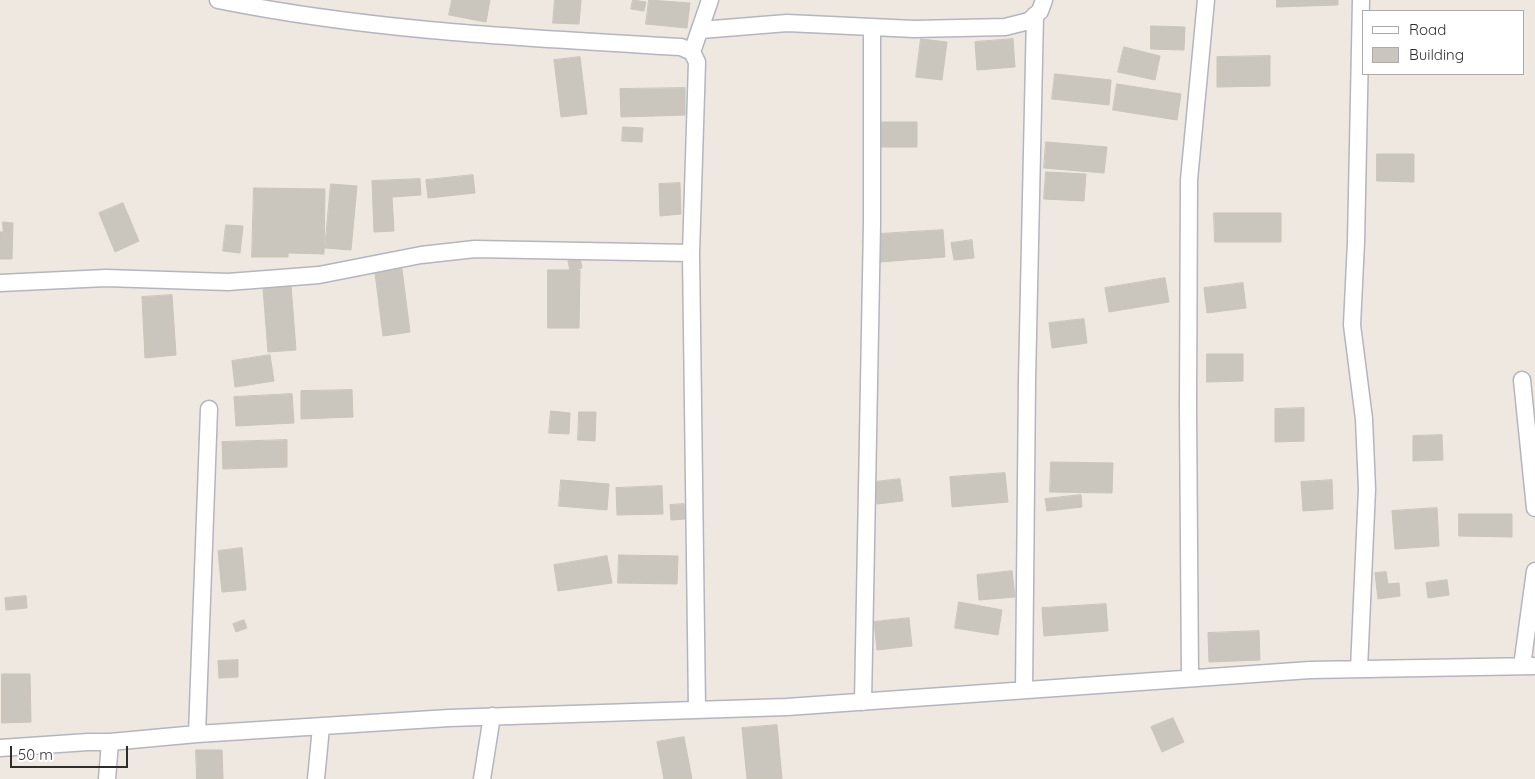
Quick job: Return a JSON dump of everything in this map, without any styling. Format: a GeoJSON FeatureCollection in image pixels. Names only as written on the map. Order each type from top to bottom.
{"type":"FeatureCollection","features":[{"type":"Feature","properties":{"kind":"street"},"geometry":{"type":"LineString","coordinates":[[218,0],[278,12],[460,34],[681,47],[692,52],[697,62],[691,253],[697,709]]}},
{"type":"Feature","properties":{"kind":"street"},"geometry":{"type":"LineString","coordinates":[[692,52],[710,0]]}},
{"type":"Feature","properties":{"kind":"street"},"geometry":{"type":"LineString","coordinates":[[700,30],[787,23],[914,29],[1005,27],[1029,21],[1040,10],[1044,0]]}},
{"type":"Feature","properties":{"kind":"street"},"geometry":{"type":"LineString","coordinates":[[1190,678],[1189,180],[1206,0]]}},
{"type":"Feature","properties":{"kind":"street"},"geometry":{"type":"LineString","coordinates":[[1359,669],[1367,489],[1364,418],[1352,325],[1356,242],[1361,0]]}},
{"type":"Feature","properties":{"kind":"street"},"geometry":{"type":"LineString","coordinates":[[1024,690],[1027,370],[1035,15]]}},
{"type":"Feature","properties":{"kind":"street"},"geometry":{"type":"LineString","coordinates":[[863,702],[872,224],[872,27]]}},
{"type":"Feature","properties":{"kind":"street"},"geometry":{"type":"LineString","coordinates":[[0,283],[106,278],[228,282],[319,275],[421,255],[475,249],[691,253]]}},
{"type":"Feature","properties":{"kind":"street"},"geometry":{"type":"LineString","coordinates":[[1522,380],[1535,508]]}},
{"type":"Feature","properties":{"kind":"street"},"geometry":{"type":"LineString","coordinates":[[197,734],[209,409]]}},
{"type":"Feature","properties":{"kind":"street"},"geometry":{"type":"LineString","coordinates":[[0,748],[492,716],[787,707],[1310,670],[1528,666],[1535,571]]}},
{"type":"Feature","properties":{"kind":"street"},"geometry":{"type":"LineString","coordinates":[[482,779],[492,716]]}},
{"type":"Feature","properties":{"kind":"street"},"geometry":{"type":"LineString","coordinates":[[316,779],[321,727]]}},
{"type":"Feature","properties":{"kind":"street"},"geometry":{"type":"LineString","coordinates":[[107,779],[110,742]]}},
{"type":"Feature","properties":{"kind":"building"},"geometry":{"type":"Polygon","coordinates":[[[452,0],[490,0],[486,22],[449,15],[452,0]]]}},
{"type":"Feature","properties":{"kind":"building"},"geometry":{"type":"Polygon","coordinates":[[[555,0],[581,0],[579,24],[553,23],[555,0]]]}},
{"type":"Feature","properties":{"kind":"building"},"geometry":{"type":"Polygon","coordinates":[[[633,0],[646,2],[644,11],[631,9],[633,0]]]}},
{"type":"Feature","properties":{"kind":"building"},"geometry":{"type":"Polygon","coordinates":[[[649,0],[690,3],[687,28],[646,24],[649,0]]]}},
{"type":"Feature","properties":{"kind":"building"},"geometry":{"type":"Polygon","coordinates":[[[1277,0],[1338,0],[1338,5],[1277,7],[1277,0]]]}},
{"type":"Feature","properties":{"kind":"building"},"geometry":{"type":"Polygon","coordinates":[[[1151,26],[1185,27],[1184,50],[1151,49],[1151,26]]]}},
{"type":"Feature","properties":{"kind":"building"},"geometry":{"type":"Polygon","coordinates":[[[921,39],[947,42],[942,80],[916,77],[921,39]]]}},
{"type":"Feature","properties":{"kind":"building"},"geometry":{"type":"Polygon","coordinates":[[[1013,39],[1015,67],[977,70],[975,42],[1013,39]]]}},
{"type":"Feature","properties":{"kind":"building"},"geometry":{"type":"Polygon","coordinates":[[[1124,47],[1160,56],[1155,80],[1118,72],[1124,47]]]}},
{"type":"Feature","properties":{"kind":"building"},"geometry":{"type":"Polygon","coordinates":[[[1270,56],[1270,86],[1217,87],[1217,57],[1270,56]]]}},
{"type":"Feature","properties":{"kind":"building"},"geometry":{"type":"Polygon","coordinates":[[[580,57],[587,114],[561,117],[554,60],[580,57]]]}},
{"type":"Feature","properties":{"kind":"building"},"geometry":{"type":"Polygon","coordinates":[[[1055,74],[1111,80],[1109,105],[1052,99],[1055,74]]]}},
{"type":"Feature","properties":{"kind":"building"},"geometry":{"type":"Polygon","coordinates":[[[1117,84],[1181,94],[1177,120],[1113,110],[1117,84]]]}},
{"type":"Feature","properties":{"kind":"building"},"geometry":{"type":"Polygon","coordinates":[[[685,88],[685,115],[621,117],[620,89],[685,88]]]}},
{"type":"Feature","properties":{"kind":"building"},"geometry":{"type":"Polygon","coordinates":[[[880,122],[917,122],[917,147],[879,147],[880,122]]]}},
{"type":"Feature","properties":{"kind":"building"},"geometry":{"type":"Polygon","coordinates":[[[623,127],[643,128],[642,142],[622,141],[623,127]]]}},
{"type":"Feature","properties":{"kind":"building"},"geometry":{"type":"Polygon","coordinates":[[[1046,142],[1107,147],[1104,173],[1044,168],[1046,142]]]}},
{"type":"Feature","properties":{"kind":"building"},"geometry":{"type":"Polygon","coordinates":[[[1377,154],[1414,154],[1414,182],[1377,181],[1377,154]]]}},
{"type":"Feature","properties":{"kind":"building"},"geometry":{"type":"Polygon","coordinates":[[[1046,172],[1086,174],[1084,201],[1044,199],[1046,172]]]}},
{"type":"Feature","properties":{"kind":"building"},"geometry":{"type":"Polygon","coordinates":[[[473,175],[475,193],[428,198],[426,180],[473,175]]]}},
{"type":"Feature","properties":{"kind":"building"},"geometry":{"type":"Polygon","coordinates":[[[420,179],[421,195],[392,197],[394,231],[374,232],[372,181],[420,179]]]}},
{"type":"Feature","properties":{"kind":"building"},"geometry":{"type":"Polygon","coordinates":[[[680,183],[681,214],[660,216],[659,184],[680,183]]]}},
{"type":"Feature","properties":{"kind":"building"},"geometry":{"type":"Polygon","coordinates":[[[331,184],[357,186],[351,250],[325,248],[331,184]]]}},
{"type":"Feature","properties":{"kind":"building"},"geometry":{"type":"Polygon","coordinates":[[[254,188],[325,189],[324,254],[288,253],[288,257],[252,257],[254,188]]]}},
{"type":"Feature","properties":{"kind":"building"},"geometry":{"type":"Polygon","coordinates":[[[123,203],[139,241],[115,252],[99,213],[123,203]]]}},
{"type":"Feature","properties":{"kind":"building"},"geometry":{"type":"Polygon","coordinates":[[[1214,213],[1281,213],[1281,242],[1215,242],[1214,213]]]}},
{"type":"Feature","properties":{"kind":"building"},"geometry":{"type":"Polygon","coordinates":[[[3,222],[13,223],[12,259],[0,259],[0,232],[3,232],[3,222]]]}},
{"type":"Feature","properties":{"kind":"building"},"geometry":{"type":"Polygon","coordinates":[[[226,225],[243,226],[240,253],[223,251],[226,225]]]}},
{"type":"Feature","properties":{"kind":"building"},"geometry":{"type":"Polygon","coordinates":[[[943,230],[945,257],[880,262],[879,234],[943,230]]]}},
{"type":"Feature","properties":{"kind":"building"},"geometry":{"type":"Polygon","coordinates":[[[972,240],[974,258],[954,260],[951,243],[972,240]]]}},
{"type":"Feature","properties":{"kind":"building"},"geometry":{"type":"Polygon","coordinates":[[[580,258],[582,268],[570,271],[568,261],[580,258]]]}},
{"type":"Feature","properties":{"kind":"building"},"geometry":{"type":"Polygon","coordinates":[[[402,269],[410,332],[383,336],[375,273],[402,269]]]}},
{"type":"Feature","properties":{"kind":"building"},"geometry":{"type":"Polygon","coordinates":[[[548,270],[580,270],[579,328],[548,328],[548,270]]]}},
{"type":"Feature","properties":{"kind":"building"},"geometry":{"type":"Polygon","coordinates":[[[1165,278],[1169,302],[1109,312],[1105,288],[1165,278]]]}},
{"type":"Feature","properties":{"kind":"building"},"geometry":{"type":"Polygon","coordinates":[[[1243,283],[1246,308],[1207,313],[1204,288],[1243,283]]]}},
{"type":"Feature","properties":{"kind":"building"},"geometry":{"type":"Polygon","coordinates":[[[291,285],[296,350],[268,352],[263,288],[291,285]]]}},
{"type":"Feature","properties":{"kind":"building"},"geometry":{"type":"Polygon","coordinates":[[[172,295],[176,355],[145,358],[142,297],[172,295]]]}},
{"type":"Feature","properties":{"kind":"building"},"geometry":{"type":"Polygon","coordinates":[[[1084,319],[1087,343],[1052,348],[1049,323],[1084,319]]]}},
{"type":"Feature","properties":{"kind":"building"},"geometry":{"type":"Polygon","coordinates":[[[1207,354],[1243,354],[1243,381],[1207,382],[1207,354]]]}},
{"type":"Feature","properties":{"kind":"building"},"geometry":{"type":"Polygon","coordinates":[[[270,355],[274,381],[235,387],[232,361],[270,355]]]}},
{"type":"Feature","properties":{"kind":"building"},"geometry":{"type":"Polygon","coordinates":[[[352,390],[353,417],[301,419],[301,391],[352,390]]]}},
{"type":"Feature","properties":{"kind":"building"},"geometry":{"type":"Polygon","coordinates":[[[292,394],[294,423],[236,426],[234,397],[292,394]]]}},
{"type":"Feature","properties":{"kind":"building"},"geometry":{"type":"Polygon","coordinates":[[[1304,408],[1304,441],[1275,442],[1275,409],[1304,408]]]}},
{"type":"Feature","properties":{"kind":"building"},"geometry":{"type":"Polygon","coordinates":[[[551,411],[570,413],[569,434],[549,433],[551,411]]]}},
{"type":"Feature","properties":{"kind":"building"},"geometry":{"type":"Polygon","coordinates":[[[579,412],[596,412],[595,441],[578,440],[579,412]]]}},
{"type":"Feature","properties":{"kind":"building"},"geometry":{"type":"Polygon","coordinates":[[[1442,435],[1443,460],[1413,461],[1413,436],[1442,435]]]}},
{"type":"Feature","properties":{"kind":"building"},"geometry":{"type":"Polygon","coordinates":[[[287,440],[287,467],[223,469],[222,442],[287,440]]]}},
{"type":"Feature","properties":{"kind":"building"},"geometry":{"type":"Polygon","coordinates":[[[1051,462],[1113,463],[1112,493],[1050,492],[1051,462]]]}},
{"type":"Feature","properties":{"kind":"building"},"geometry":{"type":"Polygon","coordinates":[[[1005,473],[1008,502],[952,507],[950,477],[1005,473]]]}},
{"type":"Feature","properties":{"kind":"building"},"geometry":{"type":"Polygon","coordinates":[[[900,479],[903,501],[877,504],[875,482],[900,479]]]}},
{"type":"Feature","properties":{"kind":"building"},"geometry":{"type":"Polygon","coordinates":[[[561,480],[609,484],[607,510],[559,506],[561,480]]]}},
{"type":"Feature","properties":{"kind":"building"},"geometry":{"type":"Polygon","coordinates":[[[1332,480],[1333,509],[1303,511],[1301,482],[1332,480]]]}},
{"type":"Feature","properties":{"kind":"building"},"geometry":{"type":"Polygon","coordinates":[[[662,486],[663,514],[617,515],[616,488],[662,486]]]}},
{"type":"Feature","properties":{"kind":"building"},"geometry":{"type":"Polygon","coordinates":[[[1081,495],[1082,507],[1047,511],[1045,499],[1081,495]]]}},
{"type":"Feature","properties":{"kind":"building"},"geometry":{"type":"Polygon","coordinates":[[[684,504],[685,519],[671,520],[670,505],[684,504]]]}},
{"type":"Feature","properties":{"kind":"building"},"geometry":{"type":"Polygon","coordinates":[[[1437,508],[1439,546],[1395,549],[1392,511],[1437,508]]]}},
{"type":"Feature","properties":{"kind":"building"},"geometry":{"type":"Polygon","coordinates":[[[1459,514],[1512,514],[1512,537],[1459,536],[1459,514]]]}},
{"type":"Feature","properties":{"kind":"building"},"geometry":{"type":"Polygon","coordinates":[[[242,548],[246,590],[222,592],[218,551],[242,548]]]}},
{"type":"Feature","properties":{"kind":"building"},"geometry":{"type":"Polygon","coordinates":[[[619,555],[678,556],[677,584],[618,583],[619,555]]]}},
{"type":"Feature","properties":{"kind":"building"},"geometry":{"type":"Polygon","coordinates":[[[607,556],[612,583],[558,591],[554,565],[607,556]]]}},
{"type":"Feature","properties":{"kind":"building"},"geometry":{"type":"Polygon","coordinates":[[[1012,571],[1015,597],[979,600],[977,575],[1012,571]]]}},
{"type":"Feature","properties":{"kind":"building"},"geometry":{"type":"Polygon","coordinates":[[[1386,572],[1388,584],[1399,583],[1400,596],[1378,599],[1375,573],[1386,572]]]}},
{"type":"Feature","properties":{"kind":"building"},"geometry":{"type":"Polygon","coordinates":[[[1447,580],[1449,595],[1428,598],[1426,583],[1447,580]]]}},
{"type":"Feature","properties":{"kind":"building"},"geometry":{"type":"Polygon","coordinates":[[[26,596],[27,608],[6,610],[5,598],[26,596]]]}},
{"type":"Feature","properties":{"kind":"building"},"geometry":{"type":"Polygon","coordinates":[[[959,602],[1002,610],[998,635],[955,628],[959,602]]]}},
{"type":"Feature","properties":{"kind":"building"},"geometry":{"type":"Polygon","coordinates":[[[1106,604],[1108,631],[1044,636],[1042,608],[1106,604]]]}},
{"type":"Feature","properties":{"kind":"building"},"geometry":{"type":"Polygon","coordinates":[[[909,618],[912,646],[877,650],[874,622],[909,618]]]}},
{"type":"Feature","properties":{"kind":"building"},"geometry":{"type":"Polygon","coordinates":[[[244,620],[247,628],[236,632],[233,624],[244,620]]]}},
{"type":"Feature","properties":{"kind":"building"},"geometry":{"type":"Polygon","coordinates":[[[1259,631],[1260,660],[1209,662],[1208,633],[1259,631]]]}},
{"type":"Feature","properties":{"kind":"building"},"geometry":{"type":"Polygon","coordinates":[[[238,660],[238,677],[219,678],[218,661],[238,660]]]}},
{"type":"Feature","properties":{"kind":"building"},"geometry":{"type":"Polygon","coordinates":[[[2,674],[30,674],[31,722],[2,723],[2,674]]]}},
{"type":"Feature","properties":{"kind":"building"},"geometry":{"type":"Polygon","coordinates":[[[1173,718],[1184,742],[1162,752],[1151,727],[1173,718]]]}},
{"type":"Feature","properties":{"kind":"building"},"geometry":{"type":"Polygon","coordinates":[[[777,725],[782,779],[747,779],[742,728],[777,725]]]}},
{"type":"Feature","properties":{"kind":"building"},"geometry":{"type":"Polygon","coordinates":[[[684,737],[692,779],[664,779],[657,742],[684,737]]]}},
{"type":"Feature","properties":{"kind":"building"},"geometry":{"type":"Polygon","coordinates":[[[196,750],[222,750],[223,779],[197,779],[196,750]]]}}]}
